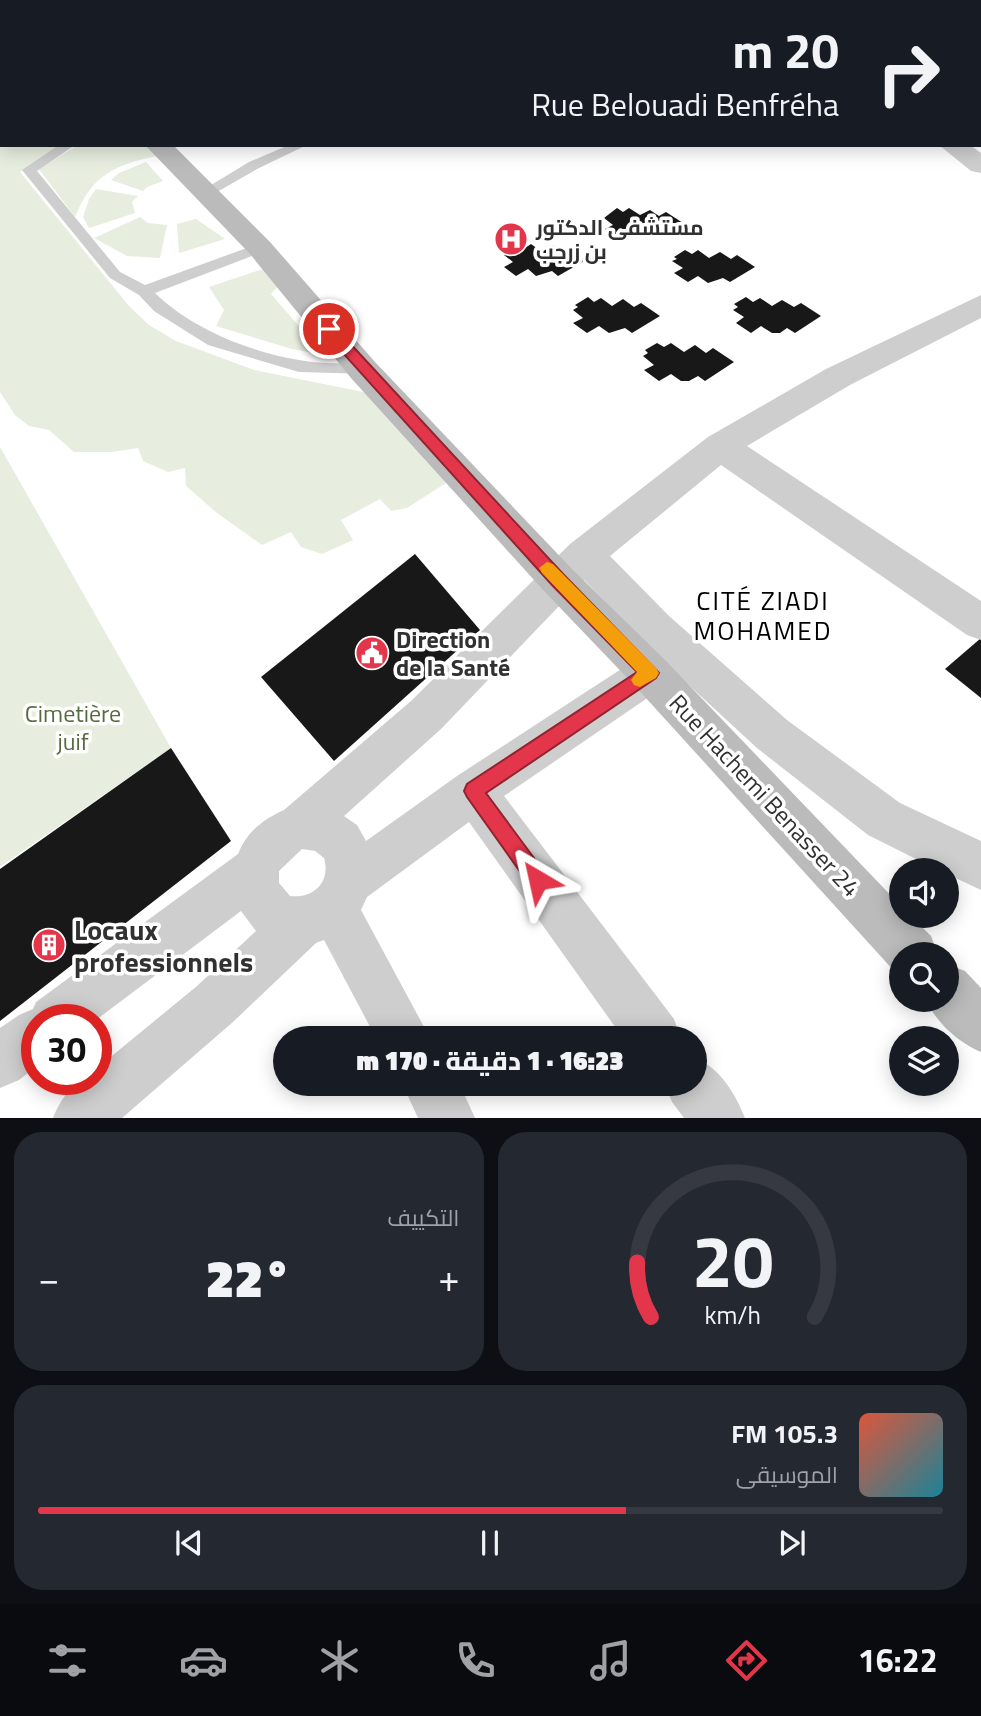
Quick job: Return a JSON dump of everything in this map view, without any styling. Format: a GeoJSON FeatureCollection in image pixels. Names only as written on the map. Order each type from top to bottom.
{"type":"FeatureCollection","features":[{"type":"Feature","properties":{"kind":"main road","name":"Rue Hachemi Benasser 24"},"geometry":{"type":"LineString","coordinates":[[160,147],[260,248],[363,370],[571,567],[650,673],[903,942]]}},
{"type":"Feature","properties":{"kind":"main road"},"geometry":{"type":"LineString","coordinates":[[959,1002],[981,1026]]}},
{"type":"Feature","properties":{"kind":"street"},"geometry":{"type":"LineString","coordinates":[[955,147],[981,165]]}},
{"type":"Feature","properties":{"kind":"street"},"geometry":{"type":"LineString","coordinates":[[300,827],[328,830],[340,838],[351,864],[329,903],[287,920],[272,914],[261,901],[256,886],[256,870],[262,854],[272,840],[300,827],[426,715],[571,567],[719,446],[838,377],[981,305]]}},
{"type":"Feature","properties":{"kind":"street"},"geometry":{"type":"LineString","coordinates":[[719,446],[981,623]]}},
{"type":"Feature","properties":{"kind":"street"},"geometry":{"type":"LineString","coordinates":[[571,567],[654,628],[772,734],[884,819],[981,866]]}},
{"type":"Feature","properties":{"kind":"street"},"geometry":{"type":"LineString","coordinates":[[80,1118],[329,903],[473,791],[650,673]]}},
{"type":"Feature","properties":{"kind":"street"},"geometry":{"type":"LineString","coordinates":[[473,791],[646,1026]]}},
{"type":"Feature","properties":{"kind":"street"},"geometry":{"type":"LineString","coordinates":[[76,1004],[256,870]]}},
{"type":"Feature","properties":{"kind":"street"},"geometry":{"type":"LineString","coordinates":[[329,903],[397,1026]]}},
{"type":"Feature","properties":{"kind":"street"},"geometry":{"type":"LineString","coordinates":[[0,1061],[21,1045]]}},
{"type":"Feature","properties":{"kind":"street"},"geometry":{"type":"LineString","coordinates":[[436,1096],[448,1118]]}},
{"type":"Feature","properties":{"kind":"street"},"geometry":{"type":"LineString","coordinates":[[701,1096],[718,1118]]}},
{"type":"Feature","properties":{"kind":"lane"},"geometry":{"type":"LineString","coordinates":[[66,147],[29,170],[115,275],[214,341],[299,366],[363,370]]}},
{"type":"Feature","properties":{"kind":"lane"},"geometry":{"type":"LineString","coordinates":[[205,192],[254,165],[296,147]]}},
{"type":"Feature","properties":{"kind":"lane"},"geometry":{"type":"LineString","coordinates":[[144,292],[260,248]]}},
{"type":"Feature","properties":{"kind":"green space"},"geometry":{"type":"Polygon","coordinates":[[[0,147],[58,147],[20,172],[129,306],[149,325],[176,341],[254,370],[383,396],[437,459],[446,483],[407,508],[391,511],[380,499],[341,520],[353,540],[322,554],[301,547],[291,532],[262,545],[217,513],[186,486],[185,468],[168,472],[143,461],[138,448],[112,452],[74,452],[49,430],[29,426],[15,415],[0,392],[0,147]]]}},
{"type":"Feature","properties":{"kind":"green space"},"geometry":{"type":"Polygon","coordinates":[[[75,147],[149,147],[157,156],[128,163],[106,174],[89,191],[75,217],[39,169],[75,147]]]}},
{"type":"Feature","properties":{"kind":"green space"},"geometry":{"type":"Polygon","coordinates":[[[146,162],[163,181],[143,191],[111,180],[119,173],[146,162]]]}},
{"type":"Feature","properties":{"kind":"green space"},"geometry":{"type":"Polygon","coordinates":[[[96,189],[138,196],[132,202],[135,213],[89,228],[83,217],[89,199],[96,189]]]}},
{"type":"Feature","properties":{"kind":"green space"},"geometry":{"type":"Polygon","coordinates":[[[140,217],[148,223],[167,225],[160,258],[127,256],[94,238],[140,217]]]}},
{"type":"Feature","properties":{"kind":"green space"},"geometry":{"type":"Polygon","coordinates":[[[196,219],[225,239],[179,253],[177,224],[196,219]]]}},
{"type":"Feature","properties":{"kind":"green space"},"geometry":{"type":"Polygon","coordinates":[[[263,269],[278,286],[271,294],[324,355],[292,349],[216,326],[224,310],[209,287],[263,269]]]}},
{"type":"Feature","properties":{"kind":"green space","name":"Cimetière juif"},"geometry":{"type":"Polygon","coordinates":[[[0,447],[171,748],[0,867],[0,447]]]}},
{"type":"Feature","properties":{"kind":"building"},"geometry":{"type":"Polygon","coordinates":[[[617,208],[623,212],[629,208],[640,215],[650,210],[659,216],[666,212],[683,223],[658,237],[651,233],[637,238],[628,232],[617,238],[605,229],[613,225],[604,218],[617,208]]]}},
{"type":"Feature","properties":{"kind":"building"},"geometry":{"type":"Polygon","coordinates":[[[519,244],[525,248],[531,244],[542,252],[553,245],[562,252],[569,248],[586,260],[558,276],[552,271],[536,276],[528,269],[516,276],[504,267],[513,262],[504,255],[509,252],[507,250],[519,244]]]}},
{"type":"Feature","properties":{"kind":"building"},"geometry":{"type":"Polygon","coordinates":[[[685,250],[692,254],[698,250],[709,258],[720,252],[731,259],[737,255],[755,267],[730,282],[723,278],[708,283],[698,276],[688,282],[674,273],[683,268],[672,261],[685,250]]]}},
{"type":"Feature","properties":{"kind":"building"},"geometry":{"type":"Polygon","coordinates":[[[588,297],[594,302],[601,298],[612,306],[623,299],[634,307],[641,303],[660,316],[632,333],[625,328],[609,333],[599,326],[587,333],[573,323],[583,318],[573,310],[578,307],[575,305],[588,297]]]}},
{"type":"Feature","properties":{"kind":"building"},"geometry":{"type":"Polygon","coordinates":[[[746,297],[753,302],[760,298],[772,306],[782,300],[794,307],[801,303],[821,316],[795,333],[787,328],[780,333],[772,333],[761,326],[751,333],[736,323],[744,317],[733,310],[738,307],[734,304],[746,297]]]}},
{"type":"Feature","properties":{"kind":"building"},"geometry":{"type":"Polygon","coordinates":[[[657,343],[664,347],[671,343],[684,352],[695,345],[706,353],[713,348],[734,362],[705,381],[698,376],[689,381],[681,381],[671,374],[659,381],[644,370],[654,365],[643,356],[648,353],[645,350],[657,343]]]}},
{"type":"Feature","properties":{"kind":"building","name":"Direction de la Santé"},"geometry":{"type":"Polygon","coordinates":[[[415,554],[480,630],[334,761],[261,677],[415,554]]]}},
{"type":"Feature","properties":{"kind":"building"},"geometry":{"type":"Polygon","coordinates":[[[981,638],[981,698],[945,669],[981,638]]]}},
{"type":"Feature","properties":{"kind":"building","name":"Locaux professionnels"},"geometry":{"type":"Polygon","coordinates":[[[171,748],[231,841],[0,1021],[0,869],[171,748]]]}},
{"type":"Feature","properties":{"kind":"slow traffic"},"geometry":{"type":"LineString","coordinates":[[547,568],[650,673],[640,680]]}},
{"type":"Feature","properties":{"kind":"place","name":"مستشفى الدكتور بن زرجب"},"geometry":{"type":"Point","coordinates":[511,239]}},
{"type":"Feature","properties":{"kind":"place","name":"Direction de la Santé"},"geometry":{"type":"Point","coordinates":[372,653]}},
{"type":"Feature","properties":{"kind":"place","name":"Locaux professionnels"},"geometry":{"type":"Point","coordinates":[49,945]}},
{"type":"Feature","properties":{"kind":"district","name":"CITÉ ZIADI MOHAMED"},"geometry":{"type":"Point","coordinates":[763,615]}},
{"type":"Feature","properties":{"kind":"route"},"geometry":{"type":"LineString","coordinates":[[329,329],[363,370],[558,580],[650,673],[473,791],[538,880]]}}]}
